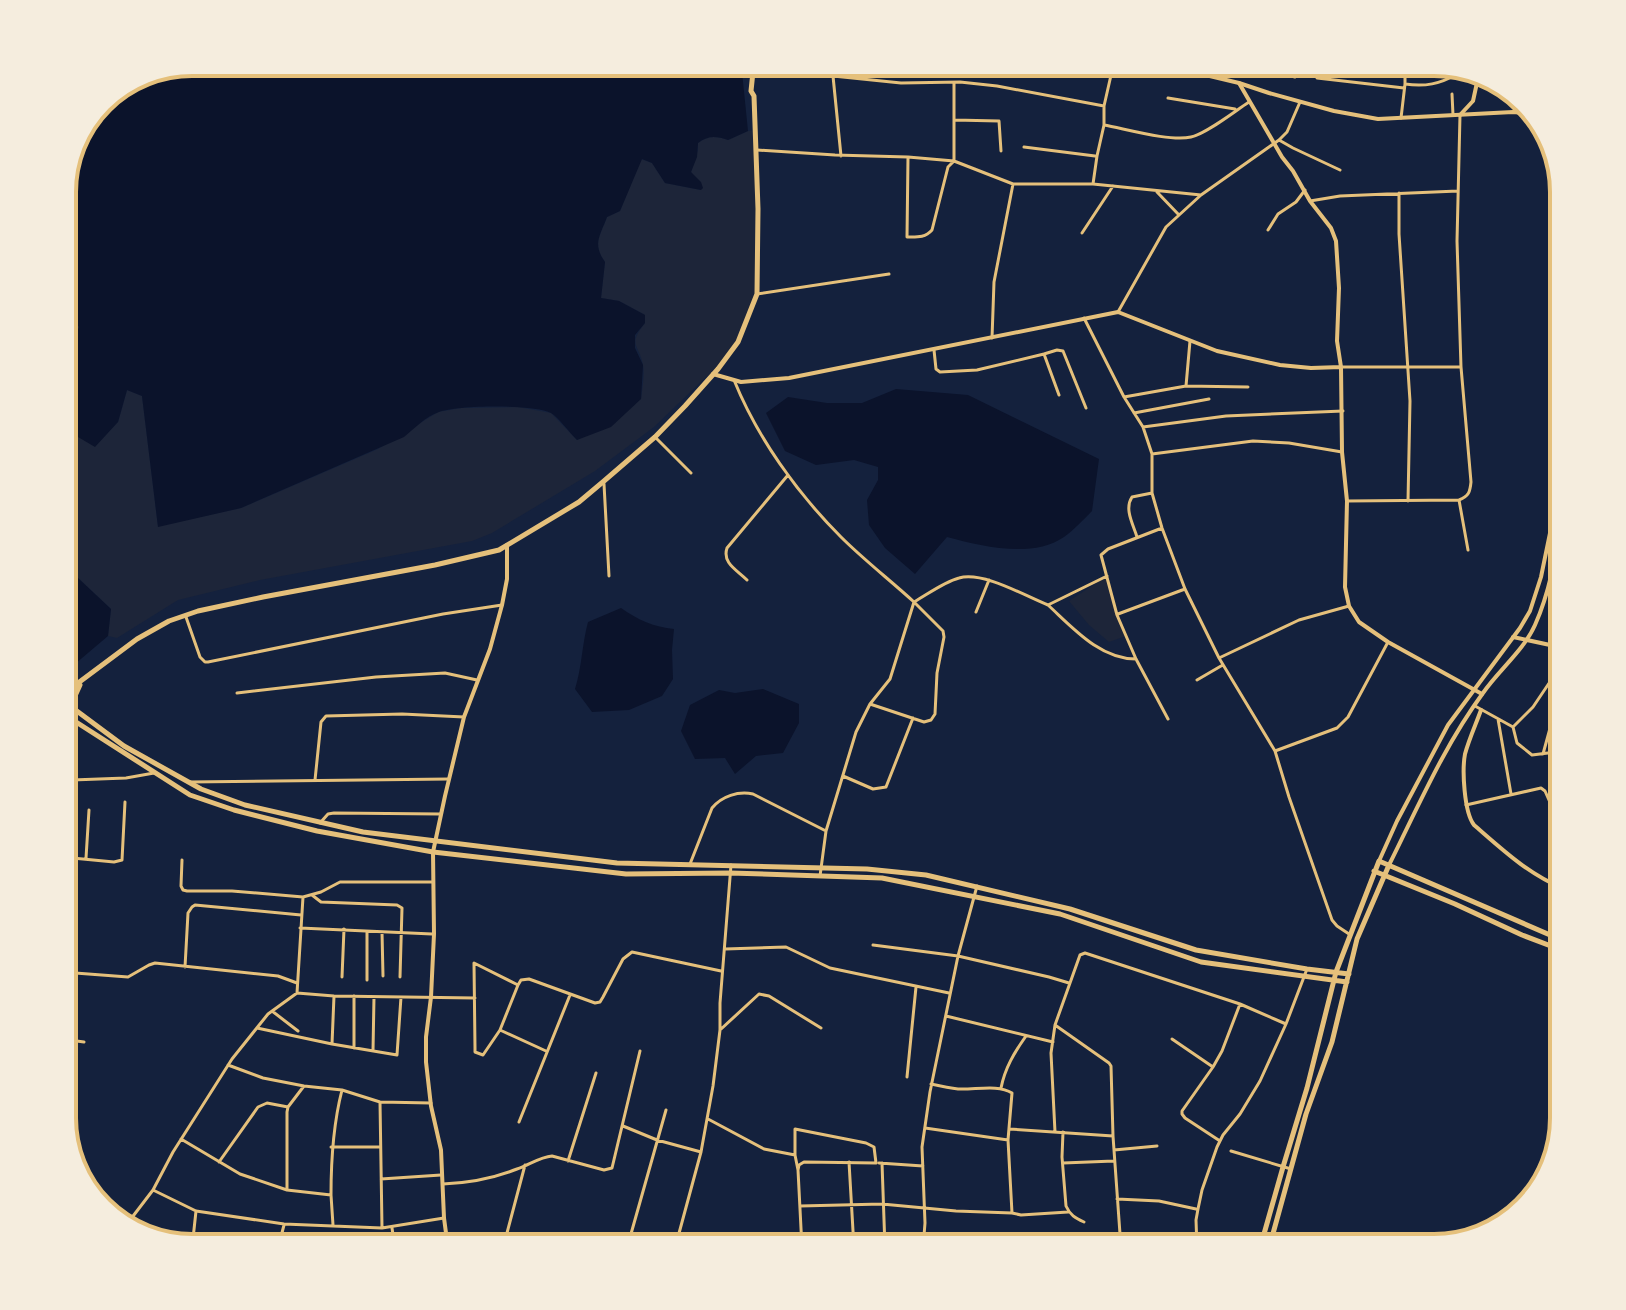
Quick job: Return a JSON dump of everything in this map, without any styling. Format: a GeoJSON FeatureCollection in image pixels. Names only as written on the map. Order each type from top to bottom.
{"type":"FeatureCollection","features":[{"type":"Feature","properties":{"kind":"main road"},"geometry":{"type":"LineString","coordinates":[[76,686],[137,639],[185,615],[448,562],[507,545],[579,502],[655,437],[738,342],[757,294],[757,150],[752,76]]}},
{"type":"Feature","properties":{"kind":"main road"},"geometry":{"type":"LineString","coordinates":[[76,694],[81,682]]}},
{"type":"Feature","properties":{"kind":"main road"},"geometry":{"type":"LineString","coordinates":[[76,711],[147,760],[221,797],[363,832],[617,863],[802,866],[926,875],[1070,909],[1196,950],[1349,974]]}},
{"type":"Feature","properties":{"kind":"main road"},"geometry":{"type":"LineString","coordinates":[[76,723],[190,795],[234,810],[317,831],[433,852],[626,874],[730,873],[882,878],[1070,917],[1201,962],[1347,982]]}},
{"type":"Feature","properties":{"kind":"main road"},"geometry":{"type":"LineString","coordinates":[[1264,1234],[1311,1074],[1336,972],[1379,861],[1550,935]]}},
{"type":"Feature","properties":{"kind":"main road"},"geometry":{"type":"LineString","coordinates":[[1273,1234],[1306,1114],[1332,1042],[1357,939],[1389,865]]}},
{"type":"Feature","properties":{"kind":"main road"},"geometry":{"type":"LineString","coordinates":[[1374,871],[1550,946]]}},
{"type":"Feature","properties":{"kind":"street"},"geometry":{"type":"LineString","coordinates":[[841,156],[833,76],[901,83],[997,86],[1104,106]]}},
{"type":"Feature","properties":{"kind":"street"},"geometry":{"type":"LineString","coordinates":[[1093,184],[1111,76]]}},
{"type":"Feature","properties":{"kind":"street"},"geometry":{"type":"LineString","coordinates":[[1207,76],[1300,102],[1378,119],[1518,112]]}},
{"type":"Feature","properties":{"kind":"street"},"geometry":{"type":"LineString","coordinates":[[1401,118],[1404,76]]}},
{"type":"Feature","properties":{"kind":"street"},"geometry":{"type":"LineString","coordinates":[[1317,78],[1416,86],[1442,83],[1450,77]]}},
{"type":"Feature","properties":{"kind":"street"},"geometry":{"type":"LineString","coordinates":[[908,157],[907,237],[919,237],[928,235],[932,230],[948,167],[954,161],[954,83]]}},
{"type":"Feature","properties":{"kind":"street"},"geometry":{"type":"LineString","coordinates":[[1239,83],[1277,141],[1282,157],[1331,228],[1336,241],[1339,288],[1337,341],[1347,501],[1345,587],[1349,606],[1359,622],[1388,642],[1482,694]]}},
{"type":"Feature","properties":{"kind":"street"},"geometry":{"type":"LineString","coordinates":[[1347,501],[1459,500],[1470,493],[1461,367],[1457,241],[1460,115],[1473,101],[1475,84]]}},
{"type":"Feature","properties":{"kind":"street"},"geometry":{"type":"LineString","coordinates":[[1452,94],[1453,115]]}},
{"type":"Feature","properties":{"kind":"street"},"geometry":{"type":"LineString","coordinates":[[1168,98],[1237,110]]}},
{"type":"Feature","properties":{"kind":"street"},"geometry":{"type":"LineString","coordinates":[[1104,125],[1190,138],[1250,102]]}},
{"type":"Feature","properties":{"kind":"street"},"geometry":{"type":"LineString","coordinates":[[1118,312],[1166,227],[1201,195],[1287,132],[1300,102]]}},
{"type":"Feature","properties":{"kind":"street"},"geometry":{"type":"LineString","coordinates":[[954,120],[999,121],[1001,151]]}},
{"type":"Feature","properties":{"kind":"street"},"geometry":{"type":"LineString","coordinates":[[1277,141],[1340,170]]}},
{"type":"Feature","properties":{"kind":"street"},"geometry":{"type":"LineString","coordinates":[[1024,147],[1097,156]]}},
{"type":"Feature","properties":{"kind":"street"},"geometry":{"type":"LineString","coordinates":[[757,150],[954,161],[1013,184],[1093,184],[1201,195]]}},
{"type":"Feature","properties":{"kind":"street"},"geometry":{"type":"LineString","coordinates":[[992,338],[994,282],[1013,184]]}},
{"type":"Feature","properties":{"kind":"street"},"geometry":{"type":"LineString","coordinates":[[1082,233],[1113,186]]}},
{"type":"Feature","properties":{"kind":"street"},"geometry":{"type":"LineString","coordinates":[[1155,190],[1179,215]]}},
{"type":"Feature","properties":{"kind":"street"},"geometry":{"type":"LineString","coordinates":[[1268,230],[1278,214],[1296,202],[1305,190]]}},
{"type":"Feature","properties":{"kind":"street"},"geometry":{"type":"LineString","coordinates":[[1310,201],[1340,196],[1458,191]]}},
{"type":"Feature","properties":{"kind":"street"},"geometry":{"type":"LineString","coordinates":[[1399,193],[1410,401],[1408,501]]}},
{"type":"Feature","properties":{"kind":"street"},"geometry":{"type":"LineString","coordinates":[[757,294],[889,274]]}},
{"type":"Feature","properties":{"kind":"street"},"geometry":{"type":"LineString","coordinates":[[713,374],[741,382],[789,378],[1118,312],[1217,351],[1280,365],[1311,368],[1461,367]]}},
{"type":"Feature","properties":{"kind":"street"},"geometry":{"type":"LineString","coordinates":[[1084,318],[1124,397],[1143,427],[1152,454],[1152,493],[1185,589],[1223,666],[1275,751],[1332,920],[1357,939]]}},
{"type":"Feature","properties":{"kind":"street"},"geometry":{"type":"LineString","coordinates":[[1186,386],[1190,341]]}},
{"type":"Feature","properties":{"kind":"street"},"geometry":{"type":"LineString","coordinates":[[934,350],[936,369],[940,372],[977,370],[1063,351],[1086,408]]}},
{"type":"Feature","properties":{"kind":"street"},"geometry":{"type":"LineString","coordinates":[[1044,354],[1059,395]]}},
{"type":"Feature","properties":{"kind":"street"},"geometry":{"type":"LineString","coordinates":[[734,380],[743,402],[788,475],[840,536],[943,631],[935,714],[931,720],[924,722],[870,704]]}},
{"type":"Feature","properties":{"kind":"street"},"geometry":{"type":"LineString","coordinates":[[1124,397],[1186,386],[1248,387]]}},
{"type":"Feature","properties":{"kind":"street"},"geometry":{"type":"LineString","coordinates":[[1134,413],[1209,399]]}},
{"type":"Feature","properties":{"kind":"street"},"geometry":{"type":"LineString","coordinates":[[1143,427],[1226,416],[1343,411]]}},
{"type":"Feature","properties":{"kind":"street"},"geometry":{"type":"LineString","coordinates":[[655,437],[691,473]]}},
{"type":"Feature","properties":{"kind":"street"},"geometry":{"type":"LineString","coordinates":[[1152,454],[1253,441],[1289,443],[1342,452]]}},
{"type":"Feature","properties":{"kind":"street"},"geometry":{"type":"LineString","coordinates":[[747,580],[727,562],[727,548],[788,475]]}},
{"type":"Feature","properties":{"kind":"street"},"geometry":{"type":"LineString","coordinates":[[604,481],[609,576]]}},
{"type":"Feature","properties":{"kind":"street"},"geometry":{"type":"LineString","coordinates":[[1137,537],[1128,502],[1132,497],[1152,493]]}},
{"type":"Feature","properties":{"kind":"street"},"geometry":{"type":"LineString","coordinates":[[1459,500],[1468,550]]}},
{"type":"Feature","properties":{"kind":"street"},"geometry":{"type":"LineString","coordinates":[[1162,528],[1108,549],[1101,555],[1117,615],[1168,719]]}},
{"type":"Feature","properties":{"kind":"street"},"geometry":{"type":"LineString","coordinates":[[1379,861],[1448,725],[1530,611],[1550,535]]}},
{"type":"Feature","properties":{"kind":"street"},"geometry":{"type":"LineString","coordinates":[[446,1234],[441,1150],[427,1075],[426,1039],[434,934],[433,852],[464,717],[490,649],[502,605],[507,579],[507,545]]}},
{"type":"Feature","properties":{"kind":"street"},"geometry":{"type":"LineString","coordinates":[[1048,605],[1107,576]]}},
{"type":"Feature","properties":{"kind":"street"},"geometry":{"type":"LineString","coordinates":[[820,876],[826,831],[856,732],[870,704],[890,679],[914,602],[956,578],[989,580],[1048,605],[1088,641],[1121,658],[1136,659]]}},
{"type":"Feature","properties":{"kind":"street"},"geometry":{"type":"LineString","coordinates":[[976,612],[989,580]]}},
{"type":"Feature","properties":{"kind":"street"},"geometry":{"type":"LineString","coordinates":[[1389,865],[1450,743],[1482,694],[1535,627],[1550,580]]}},
{"type":"Feature","properties":{"kind":"street"},"geometry":{"type":"LineString","coordinates":[[1117,615],[1185,589]]}},
{"type":"Feature","properties":{"kind":"street"},"geometry":{"type":"LineString","coordinates":[[185,615],[200,657],[208,662],[502,605]]}},
{"type":"Feature","properties":{"kind":"street"},"geometry":{"type":"LineString","coordinates":[[1219,658],[1290,624],[1349,606]]}},
{"type":"Feature","properties":{"kind":"street"},"geometry":{"type":"LineString","coordinates":[[1513,637],[1550,645]]}},
{"type":"Feature","properties":{"kind":"street"},"geometry":{"type":"LineString","coordinates":[[1275,751],[1343,723],[1388,642]]}},
{"type":"Feature","properties":{"kind":"street"},"geometry":{"type":"LineString","coordinates":[[1197,680],[1223,666]]}},
{"type":"Feature","properties":{"kind":"street"},"geometry":{"type":"LineString","coordinates":[[237,693],[376,677],[445,673],[477,680]]}},
{"type":"Feature","properties":{"kind":"street"},"geometry":{"type":"LineString","coordinates":[[1513,727],[1533,707],[1550,682]]}},
{"type":"Feature","properties":{"kind":"street"},"geometry":{"type":"LineString","coordinates":[[1475,706],[1513,727],[1517,743],[1532,755],[1550,754]]}},
{"type":"Feature","properties":{"kind":"street"},"geometry":{"type":"LineString","coordinates":[[1481,710],[1465,756],[1468,817],[1524,868],[1550,882]]}},
{"type":"Feature","properties":{"kind":"street"},"geometry":{"type":"LineString","coordinates":[[315,780],[321,722],[326,716],[402,714],[464,717]]}},
{"type":"Feature","properties":{"kind":"street"},"geometry":{"type":"LineString","coordinates":[[843,776],[873,789],[886,787],[913,718]]}},
{"type":"Feature","properties":{"kind":"street"},"geometry":{"type":"LineString","coordinates":[[1498,719],[1511,794]]}},
{"type":"Feature","properties":{"kind":"street"},"geometry":{"type":"LineString","coordinates":[[1543,754],[1550,728]]}},
{"type":"Feature","properties":{"kind":"street"},"geometry":{"type":"LineString","coordinates":[[76,780],[126,778],[154,773]]}},
{"type":"Feature","properties":{"kind":"street"},"geometry":{"type":"LineString","coordinates":[[186,782],[449,779]]}},
{"type":"Feature","properties":{"kind":"street"},"geometry":{"type":"LineString","coordinates":[[1466,805],[1538,788],[1544,789],[1550,801]]}},
{"type":"Feature","properties":{"kind":"street"},"geometry":{"type":"LineString","coordinates":[[690,866],[712,808],[724,798],[743,792],[753,794],[826,831]]}},
{"type":"Feature","properties":{"kind":"street"},"geometry":{"type":"LineString","coordinates":[[76,859],[122,860],[125,802]]}},
{"type":"Feature","properties":{"kind":"street"},"geometry":{"type":"LineString","coordinates":[[86,860],[89,810]]}},
{"type":"Feature","properties":{"kind":"street"},"geometry":{"type":"LineString","coordinates":[[320,823],[328,814],[334,813],[442,815]]}},
{"type":"Feature","properties":{"kind":"street"},"geometry":{"type":"LineString","coordinates":[[182,860],[181,886],[187,891],[303,897],[340,882],[433,882]]}},
{"type":"Feature","properties":{"kind":"street"},"geometry":{"type":"LineString","coordinates":[[679,1234],[708,1119],[720,1030],[731,865]]}},
{"type":"Feature","properties":{"kind":"street"},"geometry":{"type":"LineString","coordinates":[[924,1234],[923,1166],[931,1084],[958,956],[977,886]]}},
{"type":"Feature","properties":{"kind":"street"},"geometry":{"type":"LineString","coordinates":[[312,895],[321,902],[400,906],[400,977]]}},
{"type":"Feature","properties":{"kind":"street"},"geometry":{"type":"LineString","coordinates":[[297,993],[303,897]]}},
{"type":"Feature","properties":{"kind":"street"},"geometry":{"type":"LineString","coordinates":[[185,967],[188,913],[195,905],[301,915]]}},
{"type":"Feature","properties":{"kind":"street"},"geometry":{"type":"LineString","coordinates":[[300,928],[434,934]]}},
{"type":"Feature","properties":{"kind":"street"},"geometry":{"type":"LineString","coordinates":[[342,977],[344,929]]}},
{"type":"Feature","properties":{"kind":"street"},"geometry":{"type":"LineString","coordinates":[[367,931],[367,980]]}},
{"type":"Feature","properties":{"kind":"street"},"geometry":{"type":"LineString","coordinates":[[382,931],[383,976]]}},
{"type":"Feature","properties":{"kind":"street"},"geometry":{"type":"LineString","coordinates":[[873,945],[958,956],[1069,983]]}},
{"type":"Feature","properties":{"kind":"street"},"geometry":{"type":"LineString","coordinates":[[725,949],[786,947],[830,968],[950,993]]}},
{"type":"Feature","properties":{"kind":"street"},"geometry":{"type":"LineString","coordinates":[[518,985],[474,963],[477,1054],[483,1055],[500,1030],[521,980],[529,979],[590,1003],[600,1002],[623,959],[632,952],[723,971]]}},
{"type":"Feature","properties":{"kind":"street"},"geometry":{"type":"LineString","coordinates":[[1055,1132],[1051,1076],[1055,1025],[1080,955],[1085,953],[1240,1004],[1286,1024]]}},
{"type":"Feature","properties":{"kind":"street"},"geometry":{"type":"LineString","coordinates":[[76,973],[122,978],[155,963],[278,976],[297,983]]}},
{"type":"Feature","properties":{"kind":"street"},"geometry":{"type":"LineString","coordinates":[[1196,1234],[1202,1190],[1220,1141],[1260,1081],[1307,969]]}},
{"type":"Feature","properties":{"kind":"street"},"geometry":{"type":"LineString","coordinates":[[907,1077],[916,987]]}},
{"type":"Feature","properties":{"kind":"street"},"geometry":{"type":"LineString","coordinates":[[132,1217],[153,1190],[228,1065],[272,1011],[297,993],[475,998]]}},
{"type":"Feature","properties":{"kind":"street"},"geometry":{"type":"LineString","coordinates":[[720,1030],[759,994],[769,996],[821,1028]]}},
{"type":"Feature","properties":{"kind":"street"},"geometry":{"type":"LineString","coordinates":[[519,1122],[570,995]]}},
{"type":"Feature","properties":{"kind":"street"},"geometry":{"type":"LineString","coordinates":[[332,1044],[334,996]]}},
{"type":"Feature","properties":{"kind":"street"},"geometry":{"type":"LineString","coordinates":[[354,996],[354,1048]]}},
{"type":"Feature","properties":{"kind":"street"},"geometry":{"type":"LineString","coordinates":[[373,1051],[374,997]]}},
{"type":"Feature","properties":{"kind":"street"},"geometry":{"type":"LineString","coordinates":[[257,1028],[397,1055],[401,997]]}},
{"type":"Feature","properties":{"kind":"street"},"geometry":{"type":"LineString","coordinates":[[1220,1141],[1182,1111],[1222,1051],[1240,1004]]}},
{"type":"Feature","properties":{"kind":"street"},"geometry":{"type":"LineString","coordinates":[[272,1011],[298,1031]]}},
{"type":"Feature","properties":{"kind":"street"},"geometry":{"type":"LineString","coordinates":[[946,1016],[1053,1042]]}},
{"type":"Feature","properties":{"kind":"street"},"geometry":{"type":"LineString","coordinates":[[1055,1025],[1111,1066],[1120,1234]]}},
{"type":"Feature","properties":{"kind":"street"},"geometry":{"type":"LineString","coordinates":[[500,1030],[546,1051]]}},
{"type":"Feature","properties":{"kind":"street"},"geometry":{"type":"LineString","coordinates":[[1001,1088],[1011,1057],[1026,1036]]}},
{"type":"Feature","properties":{"kind":"street"},"geometry":{"type":"LineString","coordinates":[[1172,1039],[1213,1067]]}},
{"type":"Feature","properties":{"kind":"street"},"geometry":{"type":"LineString","coordinates":[[76,1041],[84,1042]]}},
{"type":"Feature","properties":{"kind":"street"},"geometry":{"type":"LineString","coordinates":[[363,1049],[372,1044]]}},
{"type":"Feature","properties":{"kind":"street"},"geometry":{"type":"LineString","coordinates":[[443,1184],[479,1181],[546,1156],[604,1170],[612,1168],[640,1051]]}},
{"type":"Feature","properties":{"kind":"street"},"geometry":{"type":"LineString","coordinates":[[228,1065],[263,1078],[342,1090],[380,1102],[431,1103]]}},
{"type":"Feature","properties":{"kind":"street"},"geometry":{"type":"LineString","coordinates":[[568,1161],[596,1073]]}},
{"type":"Feature","properties":{"kind":"street"},"geometry":{"type":"LineString","coordinates":[[931,1084],[960,1089],[1001,1088],[1009,1089],[1012,1093],[1008,1140],[1012,1213]]}},
{"type":"Feature","properties":{"kind":"street"},"geometry":{"type":"LineString","coordinates":[[287,1190],[288,1107],[304,1086]]}},
{"type":"Feature","properties":{"kind":"street"},"geometry":{"type":"LineString","coordinates":[[334,1226],[331,1147],[342,1090]]}},
{"type":"Feature","properties":{"kind":"street"},"geometry":{"type":"LineString","coordinates":[[380,1102],[382,1228]]}},
{"type":"Feature","properties":{"kind":"street"},"geometry":{"type":"LineString","coordinates":[[219,1162],[258,1107],[267,1103],[288,1107]]}},
{"type":"Feature","properties":{"kind":"street"},"geometry":{"type":"LineString","coordinates":[[631,1234],[666,1110]]}},
{"type":"Feature","properties":{"kind":"street"},"geometry":{"type":"LineString","coordinates":[[708,1119],[764,1149],[795,1155]]}},
{"type":"Feature","properties":{"kind":"street"},"geometry":{"type":"LineString","coordinates":[[623,1126],[657,1140],[701,1152]]}},
{"type":"Feature","properties":{"kind":"street"},"geometry":{"type":"LineString","coordinates":[[925,1128],[1008,1140]]}},
{"type":"Feature","properties":{"kind":"street"},"geometry":{"type":"LineString","coordinates":[[801,1234],[795,1129],[870,1144],[876,1152],[876,1163]]}},
{"type":"Feature","properties":{"kind":"street"},"geometry":{"type":"LineString","coordinates":[[1009,1129],[1113,1136]]}},
{"type":"Feature","properties":{"kind":"street"},"geometry":{"type":"LineString","coordinates":[[1063,1132],[1068,1212]]}},
{"type":"Feature","properties":{"kind":"street"},"geometry":{"type":"LineString","coordinates":[[181,1139],[240,1174],[287,1190],[331,1195]]}},
{"type":"Feature","properties":{"kind":"street"},"geometry":{"type":"LineString","coordinates":[[1114,1150],[1157,1146]]}},
{"type":"Feature","properties":{"kind":"street"},"geometry":{"type":"LineString","coordinates":[[331,1147],[380,1147]]}},
{"type":"Feature","properties":{"kind":"street"},"geometry":{"type":"LineString","coordinates":[[1231,1151],[1291,1169]]}},
{"type":"Feature","properties":{"kind":"street"},"geometry":{"type":"LineString","coordinates":[[1063,1163],[1114,1161]]}},
{"type":"Feature","properties":{"kind":"street"},"geometry":{"type":"LineString","coordinates":[[798,1170],[804,1162],[923,1166]]}},
{"type":"Feature","properties":{"kind":"street"},"geometry":{"type":"LineString","coordinates":[[849,1162],[853,1234]]}},
{"type":"Feature","properties":{"kind":"street"},"geometry":{"type":"LineString","coordinates":[[882,1163],[884,1234]]}},
{"type":"Feature","properties":{"kind":"street"},"geometry":{"type":"LineString","coordinates":[[507,1234],[525,1165]]}},
{"type":"Feature","properties":{"kind":"street"},"geometry":{"type":"LineString","coordinates":[[381,1179],[442,1175]]}},
{"type":"Feature","properties":{"kind":"street"},"geometry":{"type":"LineString","coordinates":[[153,1190],[196,1211],[284,1224],[382,1228],[444,1218]]}},
{"type":"Feature","properties":{"kind":"street"},"geometry":{"type":"LineString","coordinates":[[1117,1199],[1159,1201],[1198,1209]]}},
{"type":"Feature","properties":{"kind":"street"},"geometry":{"type":"LineString","coordinates":[[800,1206],[882,1204],[1021,1215],[1068,1212],[1084,1222]]}},
{"type":"Feature","properties":{"kind":"street"},"geometry":{"type":"LineString","coordinates":[[194,1234],[196,1211]]}},
{"type":"Feature","properties":{"kind":"street"},"geometry":{"type":"LineString","coordinates":[[282,1234],[284,1224]]}},
{"type":"Feature","properties":{"kind":"street"},"geometry":{"type":"LineString","coordinates":[[392,1227],[393,1234]]}},
{"type":"Feature","properties":{"kind":"shaded area"},"geometry":{"type":"Polygon","coordinates":[[[192,76],[742,76],[748,131],[728,140],[713,137],[698,143],[691,172],[703,188],[665,183],[652,163],[642,159],[620,211],[607,217],[598,245],[605,262],[601,298],[619,301],[645,315],[645,323],[635,335],[635,348],[643,365],[641,399],[611,427],[577,440],[554,415],[542,410],[495,406],[448,410],[434,414],[404,437],[241,508],[158,527],[142,396],[127,390],[118,422],[95,447],[76,435],[76,334],[79,327],[76,323],[78,169],[96,127],[127,96],[147,85],[169,78],[192,76]]]}},
{"type":"Feature","properties":{"kind":"shaded area"},"geometry":{"type":"Polygon","coordinates":[[[755,130],[757,294],[738,342],[713,374],[707,376],[654,427],[595,471],[492,533],[472,541],[260,580],[178,600],[117,638],[108,636],[111,609],[76,576],[76,435],[78,437],[118,422],[127,390],[142,396],[158,526],[241,508],[378,449],[438,412],[461,408],[518,407],[551,413],[577,440],[641,399],[644,378],[635,341],[645,323],[645,315],[619,301],[601,298],[605,262],[598,245],[607,217],[620,211],[641,159],[652,163],[665,183],[701,190],[691,172],[698,143],[713,137],[728,140],[755,130]]]}},
{"type":"Feature","properties":{"kind":"shaded area"},"geometry":{"type":"Polygon","coordinates":[[[896,389],[968,395],[1099,459],[1092,511],[1064,537],[1037,548],[1006,549],[947,537],[915,574],[885,548],[869,525],[867,500],[878,480],[878,467],[854,460],[816,465],[785,451],[766,413],[788,397],[827,403],[862,403],[896,389]]]}},
{"type":"Feature","properties":{"kind":"shaded area"},"geometry":{"type":"Polygon","coordinates":[[[76,576],[111,609],[108,636],[76,663],[76,576]]]}},
{"type":"Feature","properties":{"kind":"shaded area"},"geometry":{"type":"Polygon","coordinates":[[[1107,576],[1126,636],[1109,642],[1089,625],[1069,601],[1107,576]]]}},
{"type":"Feature","properties":{"kind":"shaded area"},"geometry":{"type":"Polygon","coordinates":[[[621,608],[646,622],[674,629],[673,679],[662,696],[629,710],[592,712],[575,689],[588,622],[621,608]]]}},
{"type":"Feature","properties":{"kind":"shaded area"},"geometry":{"type":"Polygon","coordinates":[[[763,689],[799,704],[799,723],[783,753],[756,756],[735,774],[725,758],[695,759],[681,731],[690,705],[719,690],[735,693],[763,689]]]}}]}
